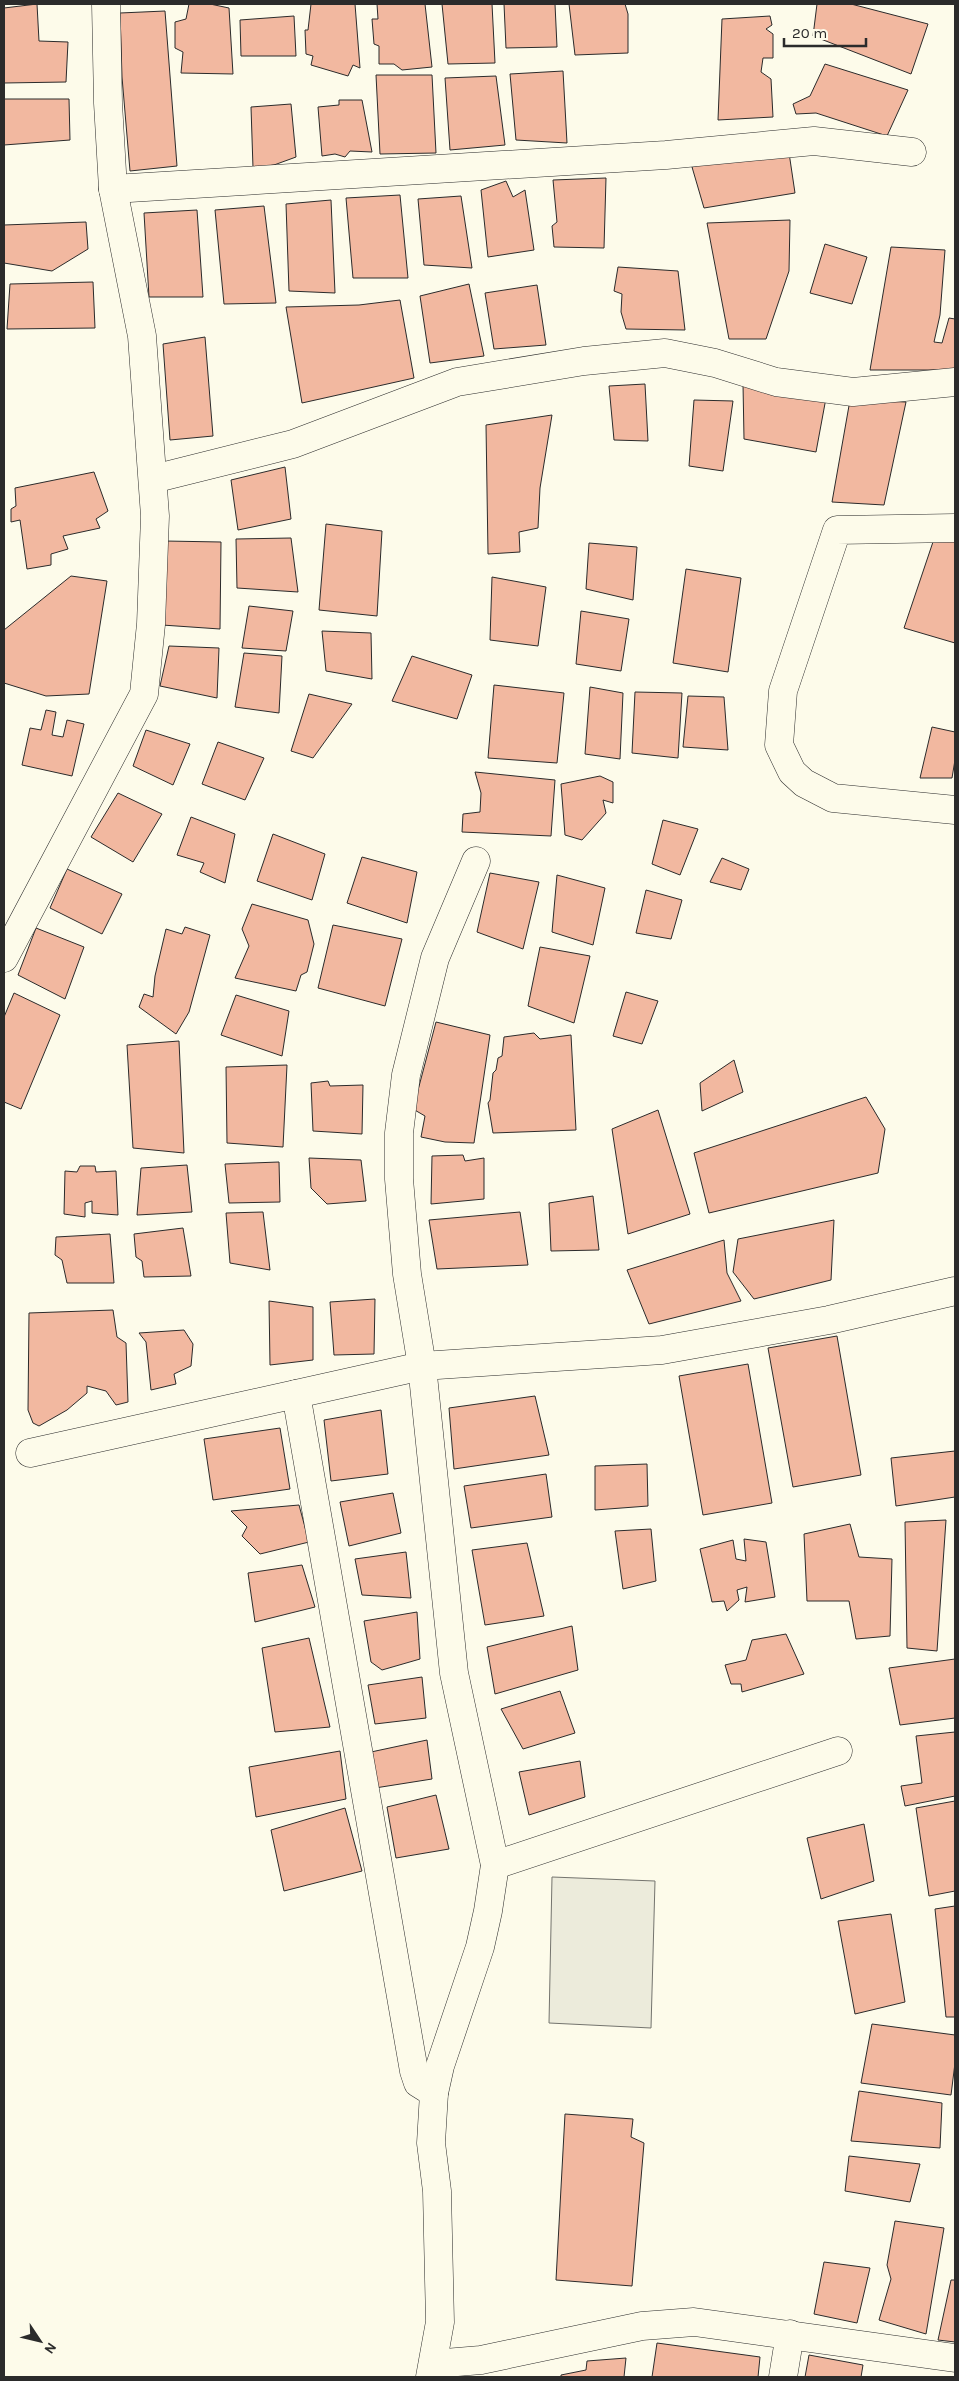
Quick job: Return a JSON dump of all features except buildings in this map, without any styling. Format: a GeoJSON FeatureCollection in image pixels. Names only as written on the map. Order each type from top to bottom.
{"type":"FeatureCollection","features":[{"type":"Feature","properties":{"kind":"street"},"geometry":{"type":"LineString","coordinates":[[4,958],[144,694],[151,624],[155,516],[153,479],[142,336],[114,189],[108,103],[106,4]]}},
{"type":"Feature","properties":{"kind":"street"},"geometry":{"type":"LineString","coordinates":[[114,189],[666,155],[814,142],[912,152]]}},
{"type":"Feature","properties":{"kind":"street"},"geometry":{"type":"LineString","coordinates":[[153,479],[293,444],[457,382],[584,361],[665,353],[715,363],[776,382],[854,392],[955,382]]}},
{"type":"Feature","properties":{"kind":"street"},"geometry":{"type":"LineString","coordinates":[[955,528],[837,530],[783,691],[779,745],[792,772],[804,783],[832,798],[955,810]]}},
{"type":"Feature","properties":{"kind":"street"},"geometry":{"type":"LineString","coordinates":[[476,861],[435,958],[406,1075],[399,1133],[399,1179],[407,1274],[422,1366],[454,1673],[495,1865],[480,1947],[440,2066],[434,2092],[430,2143],[437,2190],[440,2322],[445,2370],[671,2322],[704,2322],[955,2358]]}},
{"type":"Feature","properties":{"kind":"street"},"geometry":{"type":"LineString","coordinates":[[30,1453],[422,1366],[662,1350],[829,1320],[955,1291]]}},
{"type":"Feature","properties":{"kind":"street"},"geometry":{"type":"LineString","coordinates":[[296,1394],[414,2071],[418,2083],[434,2092]]}},
{"type":"Feature","properties":{"kind":"street"},"geometry":{"type":"LineString","coordinates":[[495,1865],[838,1751]]}},
{"type":"Feature","properties":{"kind":"street"},"geometry":{"type":"LineString","coordinates":[[783,2377],[790,2334]]}},
{"type":"Feature","properties":{"kind":"shaded area"},"geometry":{"type":"Polygon","coordinates":[[[552,1877],[655,1881],[651,2028],[549,2023],[552,1877]]]}}]}
